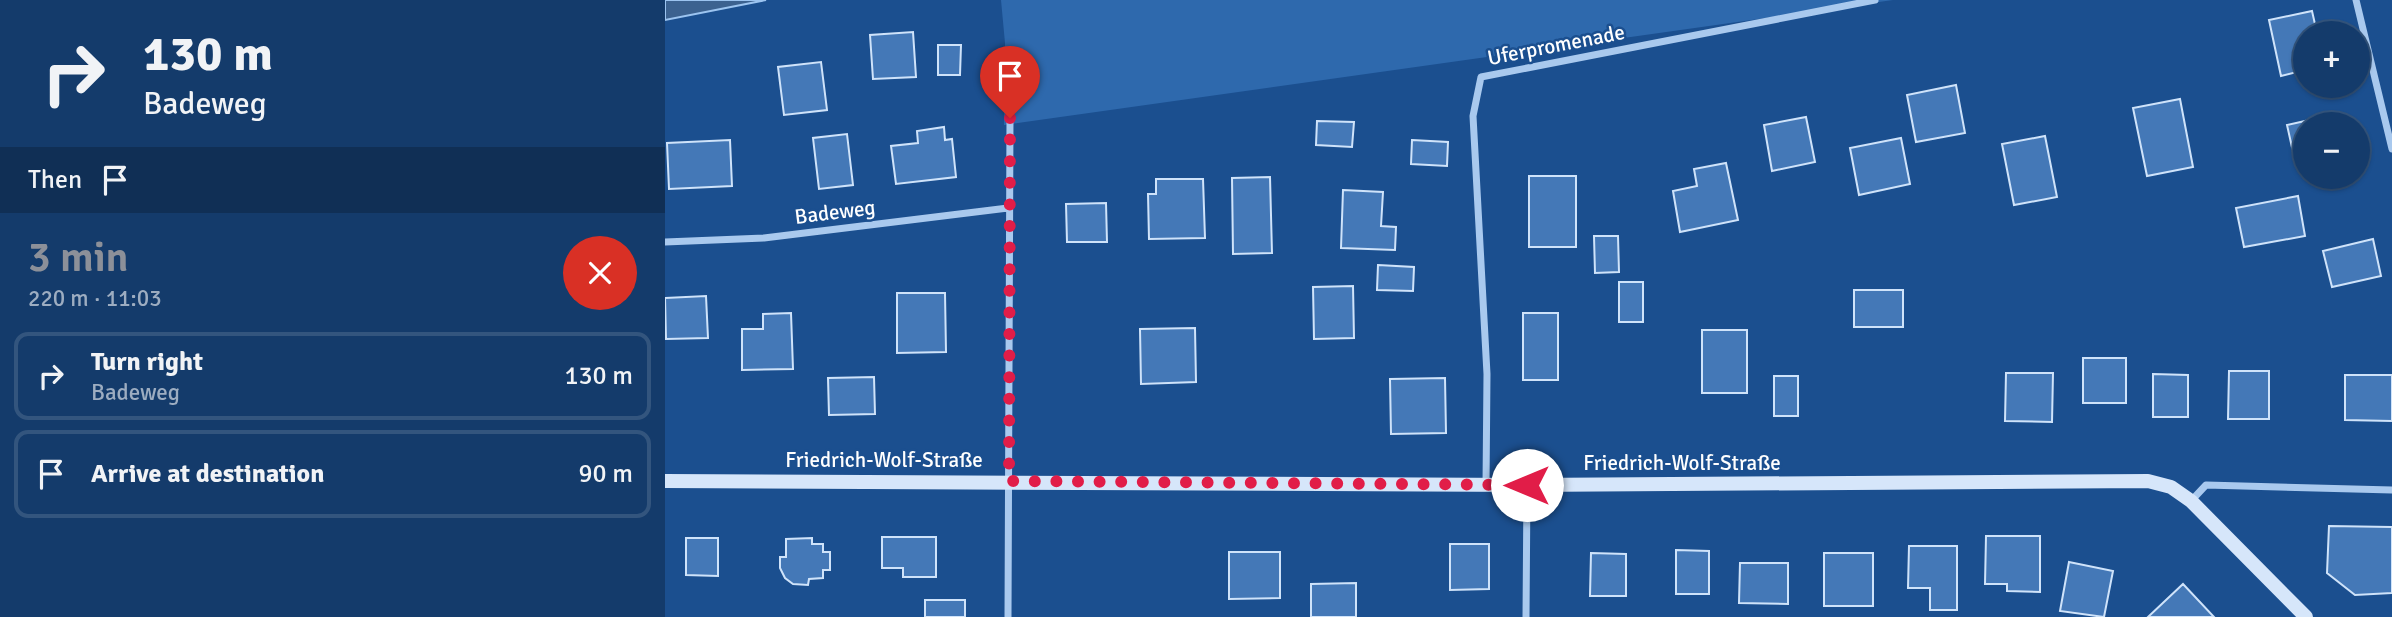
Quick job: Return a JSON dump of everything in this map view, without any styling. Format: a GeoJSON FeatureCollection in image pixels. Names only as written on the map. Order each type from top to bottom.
{"type":"FeatureCollection","features":[{"type":"Feature","properties":{"kind":"street","name":"Uferpromenade"},"geometry":{"type":"LineString","coordinates":[[1486,485],[1487,374],[1473,116],[1481,77],[1875,0]]}},
{"type":"Feature","properties":{"kind":"street"},"geometry":{"type":"LineString","coordinates":[[2356,0],[2392,149]]}},
{"type":"Feature","properties":{"kind":"street"},"geometry":{"type":"LineString","coordinates":[[1007,617],[1010,118]]}},
{"type":"Feature","properties":{"kind":"street","name":"Badeweg"},"geometry":{"type":"LineString","coordinates":[[665,242],[764,238],[1008,208]]}},
{"type":"Feature","properties":{"kind":"street","name":"Friedrich-Wolf-Straße"},"geometry":{"type":"LineString","coordinates":[[665,481],[1486,485],[2148,481],[2171,487],[2191,501],[2306,617]]}},
{"type":"Feature","properties":{"kind":"street"},"geometry":{"type":"LineString","coordinates":[[1526,617],[1527,485]]}},
{"type":"Feature","properties":{"kind":"street"},"geometry":{"type":"LineString","coordinates":[[2191,501],[2206,485],[2392,490]]}},
{"type":"Feature","properties":{"kind":"shaded area"},"geometry":{"type":"Polygon","coordinates":[[[665,0],[766,0],[665,20],[665,0]]]}},
{"type":"Feature","properties":{"kind":"shaded area"},"geometry":{"type":"Polygon","coordinates":[[[1001,0],[1893,0],[1004,125],[1005,43],[1001,0]]]}},
{"type":"Feature","properties":{"kind":"building"},"geometry":{"type":"Polygon","coordinates":[[[2312,11],[2314,21],[2293,21],[2293,73],[2281,76],[2269,20],[2312,11]]]}},
{"type":"Feature","properties":{"kind":"building"},"geometry":{"type":"Polygon","coordinates":[[[913,32],[916,77],[873,79],[870,35],[913,32]]]}},
{"type":"Feature","properties":{"kind":"building"},"geometry":{"type":"Polygon","coordinates":[[[938,45],[961,45],[960,75],[938,75],[938,45]]]}},
{"type":"Feature","properties":{"kind":"building"},"geometry":{"type":"Polygon","coordinates":[[[821,62],[827,110],[784,115],[778,67],[821,62]]]}},
{"type":"Feature","properties":{"kind":"building"},"geometry":{"type":"Polygon","coordinates":[[[1956,85],[1965,133],[1916,142],[1907,95],[1956,85]]]}},
{"type":"Feature","properties":{"kind":"building"},"geometry":{"type":"Polygon","coordinates":[[[2180,99],[2193,167],[2147,176],[2133,108],[2180,99]]]}},
{"type":"Feature","properties":{"kind":"building"},"geometry":{"type":"Polygon","coordinates":[[[1806,117],[1815,162],[1772,171],[1764,125],[1806,117]]]}},
{"type":"Feature","properties":{"kind":"building"},"geometry":{"type":"Polygon","coordinates":[[[1317,121],[1354,122],[1352,147],[1316,145],[1317,121]]]}},
{"type":"Feature","properties":{"kind":"building"},"geometry":{"type":"Polygon","coordinates":[[[2293,124],[2293,152],[2287,125],[2293,124]]]}},
{"type":"Feature","properties":{"kind":"building"},"geometry":{"type":"Polygon","coordinates":[[[944,127],[945,140],[952,139],[956,177],[896,184],[891,146],[918,143],[917,131],[944,127]]]}},
{"type":"Feature","properties":{"kind":"building"},"geometry":{"type":"Polygon","coordinates":[[[847,134],[853,185],[819,189],[813,138],[847,134]]]}},
{"type":"Feature","properties":{"kind":"building"},"geometry":{"type":"Polygon","coordinates":[[[2045,136],[2057,197],[2014,205],[2002,144],[2045,136]]]}},
{"type":"Feature","properties":{"kind":"building"},"geometry":{"type":"Polygon","coordinates":[[[1901,138],[1910,184],[1859,195],[1850,148],[1901,138]]]}},
{"type":"Feature","properties":{"kind":"building"},"geometry":{"type":"Polygon","coordinates":[[[730,140],[732,186],[669,189],[667,143],[730,140]]]}},
{"type":"Feature","properties":{"kind":"building"},"geometry":{"type":"Polygon","coordinates":[[[1412,140],[1448,142],[1447,166],[1411,164],[1412,140]]]}},
{"type":"Feature","properties":{"kind":"building"},"geometry":{"type":"Polygon","coordinates":[[[1726,163],[1738,220],[1680,232],[1673,191],[1697,186],[1694,169],[1726,163]]]}},
{"type":"Feature","properties":{"kind":"building"},"geometry":{"type":"Polygon","coordinates":[[[1529,176],[1576,176],[1576,247],[1529,247],[1529,176]]]}},
{"type":"Feature","properties":{"kind":"building"},"geometry":{"type":"Polygon","coordinates":[[[1270,177],[1272,253],[1233,254],[1232,178],[1270,177]]]}},
{"type":"Feature","properties":{"kind":"building"},"geometry":{"type":"Polygon","coordinates":[[[1156,179],[1203,179],[1205,238],[1149,239],[1148,194],[1156,194],[1156,179]]]}},
{"type":"Feature","properties":{"kind":"building"},"geometry":{"type":"Polygon","coordinates":[[[1343,190],[1383,192],[1381,226],[1396,227],[1395,250],[1341,248],[1343,190]]]}},
{"type":"Feature","properties":{"kind":"building"},"geometry":{"type":"Polygon","coordinates":[[[2298,196],[2305,236],[2244,247],[2236,208],[2298,196]]]}},
{"type":"Feature","properties":{"kind":"building"},"geometry":{"type":"Polygon","coordinates":[[[1106,203],[1107,242],[1067,242],[1066,204],[1106,203]]]}},
{"type":"Feature","properties":{"kind":"building"},"geometry":{"type":"Polygon","coordinates":[[[1594,236],[1618,236],[1619,272],[1595,273],[1594,236]]]}},
{"type":"Feature","properties":{"kind":"building"},"geometry":{"type":"Polygon","coordinates":[[[2373,239],[2381,276],[2332,287],[2323,251],[2373,239]]]}},
{"type":"Feature","properties":{"kind":"building"},"geometry":{"type":"Polygon","coordinates":[[[1378,265],[1414,267],[1413,291],[1377,290],[1378,265]]]}},
{"type":"Feature","properties":{"kind":"building"},"geometry":{"type":"Polygon","coordinates":[[[1619,282],[1643,282],[1643,322],[1619,322],[1619,282]]]}},
{"type":"Feature","properties":{"kind":"building"},"geometry":{"type":"Polygon","coordinates":[[[1353,286],[1354,338],[1314,339],[1313,287],[1353,286]]]}},
{"type":"Feature","properties":{"kind":"building"},"geometry":{"type":"Polygon","coordinates":[[[1854,290],[1903,290],[1903,327],[1854,327],[1854,290]]]}},
{"type":"Feature","properties":{"kind":"building"},"geometry":{"type":"Polygon","coordinates":[[[897,293],[945,293],[946,352],[897,353],[897,293]]]}},
{"type":"Feature","properties":{"kind":"building"},"geometry":{"type":"Polygon","coordinates":[[[706,296],[708,338],[666,339],[665,298],[706,296]]]}},
{"type":"Feature","properties":{"kind":"building"},"geometry":{"type":"Polygon","coordinates":[[[791,313],[793,369],[742,370],[742,329],[763,329],[763,314],[791,313]]]}},
{"type":"Feature","properties":{"kind":"building"},"geometry":{"type":"Polygon","coordinates":[[[1523,313],[1558,313],[1558,380],[1523,380],[1523,313]]]}},
{"type":"Feature","properties":{"kind":"building"},"geometry":{"type":"Polygon","coordinates":[[[1195,328],[1196,382],[1141,384],[1140,329],[1195,328]]]}},
{"type":"Feature","properties":{"kind":"building"},"geometry":{"type":"Polygon","coordinates":[[[1702,330],[1747,330],[1747,393],[1702,393],[1702,330]]]}},
{"type":"Feature","properties":{"kind":"building"},"geometry":{"type":"Polygon","coordinates":[[[2083,358],[2126,358],[2126,403],[2083,403],[2083,358]]]}},
{"type":"Feature","properties":{"kind":"building"},"geometry":{"type":"Polygon","coordinates":[[[2229,371],[2269,371],[2269,419],[2228,419],[2229,371]]]}},
{"type":"Feature","properties":{"kind":"building"},"geometry":{"type":"Polygon","coordinates":[[[2006,373],[2053,373],[2052,422],[2005,421],[2006,373]]]}},
{"type":"Feature","properties":{"kind":"building"},"geometry":{"type":"Polygon","coordinates":[[[2153,374],[2188,375],[2188,417],[2153,417],[2153,374]]]}},
{"type":"Feature","properties":{"kind":"building"},"geometry":{"type":"Polygon","coordinates":[[[2345,375],[2392,375],[2392,421],[2345,420],[2345,375]]]}},
{"type":"Feature","properties":{"kind":"building"},"geometry":{"type":"Polygon","coordinates":[[[1774,376],[1798,376],[1798,416],[1774,416],[1774,376]]]}},
{"type":"Feature","properties":{"kind":"building"},"geometry":{"type":"Polygon","coordinates":[[[874,377],[875,414],[829,415],[828,378],[874,377]]]}},
{"type":"Feature","properties":{"kind":"building"},"geometry":{"type":"Polygon","coordinates":[[[1445,378],[1446,433],[1391,434],[1390,379],[1445,378]]]}},
{"type":"Feature","properties":{"kind":"building"},"geometry":{"type":"Polygon","coordinates":[[[2329,526],[2392,527],[2392,593],[2355,595],[2327,573],[2329,526]]]}},
{"type":"Feature","properties":{"kind":"building"},"geometry":{"type":"Polygon","coordinates":[[[1986,536],[2040,536],[2040,592],[2007,591],[2007,584],[1985,584],[1986,536]]]}},
{"type":"Feature","properties":{"kind":"building"},"geometry":{"type":"Polygon","coordinates":[[[882,537],[936,537],[936,577],[903,577],[903,568],[882,568],[882,537]]]}},
{"type":"Feature","properties":{"kind":"building"},"geometry":{"type":"Polygon","coordinates":[[[686,538],[718,538],[718,576],[686,575],[686,538]]]}},
{"type":"Feature","properties":{"kind":"building"},"geometry":{"type":"Polygon","coordinates":[[[812,538],[812,544],[823,544],[823,552],[830,552],[830,570],[823,570],[823,578],[809,579],[808,585],[793,584],[785,578],[780,568],[780,557],[786,557],[786,539],[812,538]]]}},
{"type":"Feature","properties":{"kind":"building"},"geometry":{"type":"Polygon","coordinates":[[[1450,544],[1489,544],[1489,589],[1450,590],[1450,544]]]}},
{"type":"Feature","properties":{"kind":"building"},"geometry":{"type":"Polygon","coordinates":[[[1909,546],[1957,546],[1957,610],[1930,610],[1930,588],[1908,588],[1909,546]]]}},
{"type":"Feature","properties":{"kind":"building"},"geometry":{"type":"Polygon","coordinates":[[[1676,550],[1709,551],[1709,594],[1676,594],[1676,550]]]}},
{"type":"Feature","properties":{"kind":"building"},"geometry":{"type":"Polygon","coordinates":[[[1229,552],[1280,552],[1280,598],[1229,599],[1229,552]]]}},
{"type":"Feature","properties":{"kind":"building"},"geometry":{"type":"Polygon","coordinates":[[[1591,553],[1626,554],[1626,596],[1590,596],[1591,553]]]}},
{"type":"Feature","properties":{"kind":"building"},"geometry":{"type":"Polygon","coordinates":[[[1824,553],[1873,553],[1873,606],[1824,606],[1824,553]]]}},
{"type":"Feature","properties":{"kind":"building"},"geometry":{"type":"Polygon","coordinates":[[[2069,562],[2113,571],[2104,617],[2060,611],[2069,562]]]}},
{"type":"Feature","properties":{"kind":"building"},"geometry":{"type":"Polygon","coordinates":[[[1740,563],[1788,563],[1788,604],[1739,603],[1740,563]]]}},
{"type":"Feature","properties":{"kind":"building"},"geometry":{"type":"Polygon","coordinates":[[[1356,583],[1356,617],[1311,617],[1311,584],[1356,583]]]}},
{"type":"Feature","properties":{"kind":"building"},"geometry":{"type":"Polygon","coordinates":[[[2183,584],[2214,617],[2148,617],[2183,584]]]}},
{"type":"Feature","properties":{"kind":"building"},"geometry":{"type":"Polygon","coordinates":[[[925,600],[965,600],[965,617],[925,617],[925,600]]]}},
{"type":"Feature","properties":{"kind":"route"},"geometry":{"type":"LineString","coordinates":[[1010,118],[1009,481],[1527,485]]}}]}
